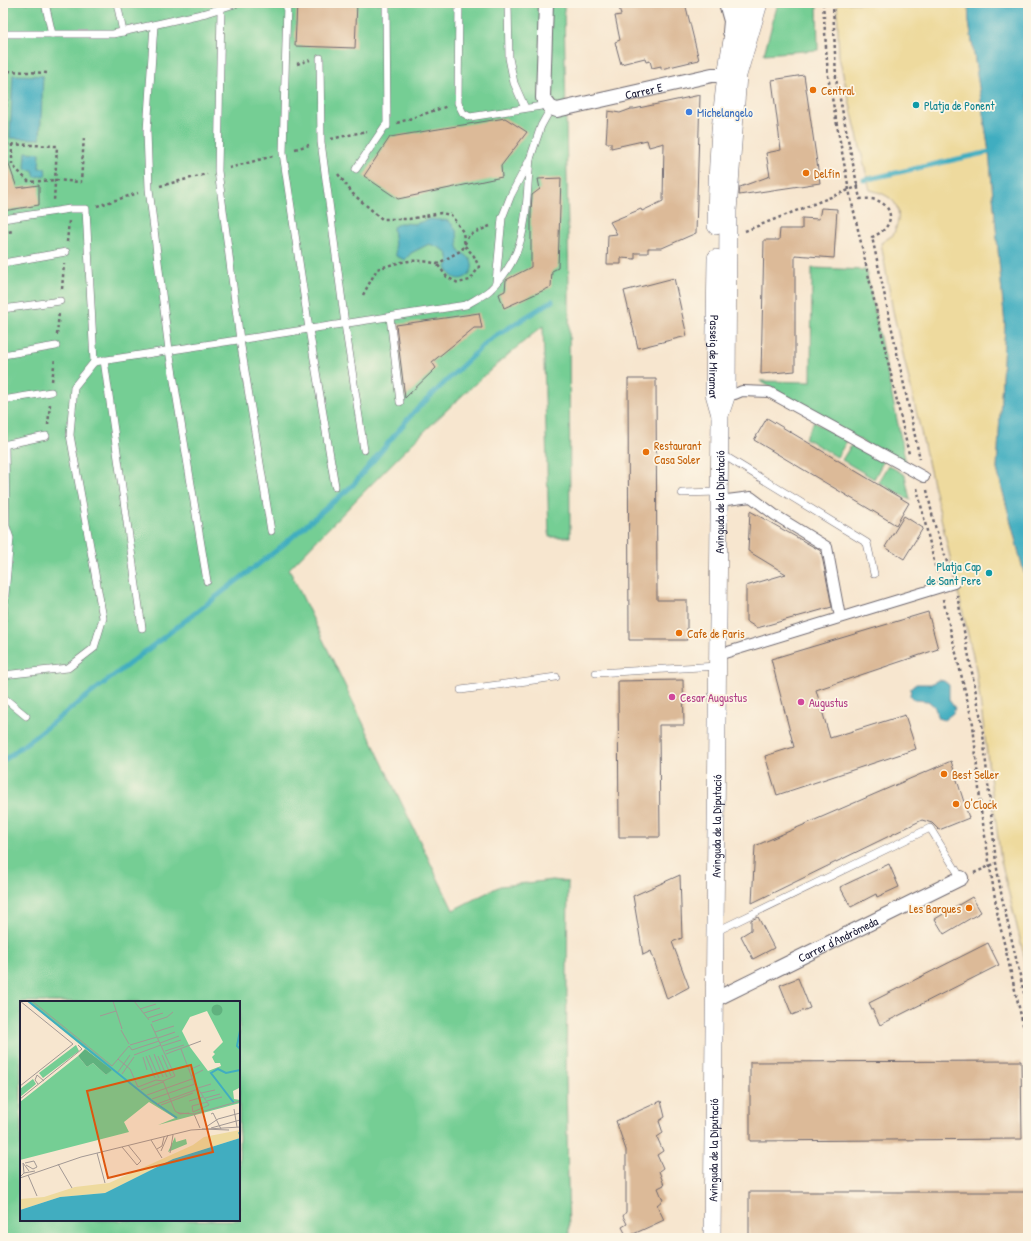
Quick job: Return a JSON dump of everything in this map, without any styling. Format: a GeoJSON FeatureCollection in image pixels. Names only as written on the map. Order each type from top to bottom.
{"type":"FeatureCollection","features":[{"type":"Feature","properties":{"kind":"street"},"geometry":{"type":"LineString","coordinates":[[546,3],[543,98],[549,107]]}},
{"type":"Feature","properties":{"kind":"street","name":"Passeig de Miramar"},"geometry":{"type":"LineString","coordinates":[[726,3],[737,50]]}},
{"type":"Feature","properties":{"kind":"street","name":"Passeig de Miramar"},"geometry":{"type":"LineString","coordinates":[[737,50],[740,3]]}},
{"type":"Feature","properties":{"kind":"street","name":"Passeig de Miramar"},"geometry":{"type":"LineString","coordinates":[[737,50],[750,3]]}},
{"type":"Feature","properties":{"kind":"street","name":"Passeig de Miramar"},"geometry":{"type":"LineString","coordinates":[[720,415],[714,394],[716,183],[725,78],[759,3]]}},
{"type":"Feature","properties":{"kind":"street","name":"Carrer E"},"geometry":{"type":"LineString","coordinates":[[549,107],[557,110],[725,78]]}},
{"type":"Feature","properties":{"kind":"street","name":"Passeig de Miramar"},"geometry":{"type":"LineString","coordinates":[[720,415],[727,394],[728,211],[725,78]]}},
{"type":"Feature","properties":{"kind":"street"},"geometry":{"type":"LineString","coordinates":[[735,394],[742,391],[769,392],[924,477]]}},
{"type":"Feature","properties":{"kind":"street","name":"Avinguda de la Diputació"},"geometry":{"type":"LineString","coordinates":[[712,1238],[720,415]]}},
{"type":"Feature","properties":{"kind":"street"},"geometry":{"type":"LineString","coordinates":[[719,497],[750,498],[774,515],[827,547],[840,617]]}},
{"type":"Feature","properties":{"kind":"street"},"geometry":{"type":"LineString","coordinates":[[718,661],[840,617],[954,583]]}},
{"type":"Feature","properties":{"kind":"street","name":"Carrer d'Andròmeda"},"geometry":{"type":"LineString","coordinates":[[714,1000],[961,878]]}},
{"type":"Feature","properties":{"kind":"lane"},"geometry":{"type":"LineString","coordinates":[[45,3],[52,34]]}},
{"type":"Feature","properties":{"kind":"lane"},"geometry":{"type":"LineString","coordinates":[[117,3],[123,32]]}},
{"type":"Feature","properties":{"kind":"lane"},"geometry":{"type":"LineString","coordinates":[[3,34],[112,34],[221,9],[238,3]]}},
{"type":"Feature","properties":{"kind":"lane"},"geometry":{"type":"LineString","coordinates":[[288,3],[283,153],[309,329],[335,486]]}},
{"type":"Feature","properties":{"kind":"lane"},"geometry":{"type":"LineString","coordinates":[[356,169],[386,126],[386,3]]}},
{"type":"Feature","properties":{"kind":"lane"},"geometry":{"type":"LineString","coordinates":[[460,3],[458,103],[463,113],[470,117],[525,108],[549,107],[530,159],[511,194],[501,221],[496,282]]}},
{"type":"Feature","properties":{"kind":"lane"},"geometry":{"type":"LineString","coordinates":[[508,3],[509,58],[514,83],[525,108]]}},
{"type":"Feature","properties":{"kind":"lane"},"geometry":{"type":"LineString","coordinates":[[221,9],[218,171],[240,340],[271,531]]}},
{"type":"Feature","properties":{"kind":"lane"},"geometry":{"type":"LineString","coordinates":[[154,25],[147,131],[149,189],[169,350],[207,581]]}},
{"type":"Feature","properties":{"kind":"lane"},"geometry":{"type":"LineString","coordinates":[[320,58],[322,154],[364,450]]}},
{"type":"Feature","properties":{"kind":"lane"},"geometry":{"type":"LineString","coordinates":[[3,675],[68,668],[94,648],[103,618],[70,435],[74,387],[94,362],[466,305],[489,290],[513,261],[523,234],[530,159]]}},
{"type":"Feature","properties":{"kind":"lane"},"geometry":{"type":"LineString","coordinates":[[3,219],[70,209],[86,209],[94,362]]}},
{"type":"Feature","properties":{"kind":"lane"},"geometry":{"type":"LineString","coordinates":[[3,263],[66,252]]}},
{"type":"Feature","properties":{"kind":"lane"},"geometry":{"type":"LineString","coordinates":[[3,309],[60,301]]}},
{"type":"Feature","properties":{"kind":"lane"},"geometry":{"type":"LineString","coordinates":[[390,317],[400,402]]}},
{"type":"Feature","properties":{"kind":"lane"},"geometry":{"type":"LineString","coordinates":[[3,355],[56,346]]}},
{"type":"Feature","properties":{"kind":"lane"},"geometry":{"type":"LineString","coordinates":[[104,360],[142,628]]}},
{"type":"Feature","properties":{"kind":"lane"},"geometry":{"type":"LineString","coordinates":[[3,400],[51,392]]}},
{"type":"Feature","properties":{"kind":"lane"},"geometry":{"type":"LineString","coordinates":[[3,618],[10,538],[6,526],[4,444],[46,436]]}},
{"type":"Feature","properties":{"kind":"lane"},"geometry":{"type":"LineString","coordinates":[[720,453],[867,543],[874,574]]}},
{"type":"Feature","properties":{"kind":"lane"},"geometry":{"type":"LineString","coordinates":[[682,493],[719,497]]}},
{"type":"Feature","properties":{"kind":"lane"},"geometry":{"type":"LineString","coordinates":[[596,673],[718,661]]}},
{"type":"Feature","properties":{"kind":"lane"},"geometry":{"type":"LineString","coordinates":[[461,690],[556,677]]}},
{"type":"Feature","properties":{"kind":"lane"},"geometry":{"type":"LineString","coordinates":[[3,697],[26,716]]}},
{"type":"Feature","properties":{"kind":"lane"},"geometry":{"type":"LineString","coordinates":[[715,932],[930,828],[961,878]]}},
{"type":"Feature","properties":{"kind":"path"},"geometry":{"type":"LineString","coordinates":[[823,3],[828,76],[849,190],[973,724],[981,811],[989,867],[998,917],[1028,1046]]}},
{"type":"Feature","properties":{"kind":"path"},"geometry":{"type":"LineString","coordinates":[[834,3],[836,79],[860,192]]}},
{"type":"Feature","properties":{"kind":"path"},"geometry":{"type":"LineString","coordinates":[[285,66],[320,58]]}},
{"type":"Feature","properties":{"kind":"path"},"geometry":{"type":"LineString","coordinates":[[47,73],[8,71],[4,144],[57,146],[54,212]]}},
{"type":"Feature","properties":{"kind":"path"},"geometry":{"type":"LineString","coordinates":[[86,209],[149,189],[321,142],[386,126],[458,103]]}},
{"type":"Feature","properties":{"kind":"path"},"geometry":{"type":"LineString","coordinates":[[12,144],[12,166],[29,182],[55,180],[80,182],[84,136]]}},
{"type":"Feature","properties":{"kind":"path"},"geometry":{"type":"LineString","coordinates":[[322,154],[353,194],[382,219],[409,219],[441,213],[451,216],[463,232],[465,246],[474,256],[479,267],[470,280],[458,283],[446,277],[437,264],[425,260],[405,260],[377,269],[363,295]]}},
{"type":"Feature","properties":{"kind":"path"},"geometry":{"type":"LineString","coordinates":[[727,237],[858,186]]}},
{"type":"Feature","properties":{"kind":"path"},"geometry":{"type":"LineString","coordinates":[[46,436],[70,209]]}},
{"type":"Feature","properties":{"kind":"path"},"geometry":{"type":"LineString","coordinates":[[437,264],[462,250],[469,235],[501,221]]}},
{"type":"Feature","properties":{"kind":"path"},"geometry":{"type":"LineString","coordinates":[[985,868],[996,863]]}},
{"type":"Feature","properties":{"kind":"green space"},"geometry":{"type":"Polygon","coordinates":[[[3,3],[564,3],[569,290],[570,537],[549,537],[543,326],[476,383],[412,443],[289,569],[453,910],[500,886],[553,880],[568,882],[566,1078],[569,1238],[3,1238],[3,3]]]}},
{"type":"Feature","properties":{"kind":"green space"},"geometry":{"type":"Polygon","coordinates":[[[778,3],[817,3],[818,50],[764,54],[778,3]]]}},
{"type":"Feature","properties":{"kind":"green space"},"geometry":{"type":"Polygon","coordinates":[[[812,268],[866,270],[907,468],[760,381],[811,382],[812,268]]]}},
{"type":"Feature","properties":{"kind":"green space"},"geometry":{"type":"Polygon","coordinates":[[[814,422],[847,441],[837,457],[805,438],[814,422]]]}},
{"type":"Feature","properties":{"kind":"green space"},"geometry":{"type":"Polygon","coordinates":[[[852,444],[883,462],[874,479],[842,460],[852,444]]]}},
{"type":"Feature","properties":{"kind":"green space"},"geometry":{"type":"Polygon","coordinates":[[[888,465],[905,475],[910,500],[878,482],[888,465]]]}},
{"type":"Feature","properties":{"kind":"sand","name":"Platja Cap de Sant Pere"},"geometry":{"type":"Polygon","coordinates":[[[837,3],[968,3],[969,22],[989,152],[1005,325],[997,469],[1028,588],[1028,972],[1001,861],[976,669],[893,311],[881,243],[893,235],[897,226],[898,211],[896,205],[887,196],[870,190],[839,57],[837,3]]]}},
{"type":"Feature","properties":{"kind":"water"},"geometry":{"type":"Polygon","coordinates":[[[968,3],[1028,3],[1028,588],[997,469],[1005,325],[989,152],[969,22],[968,3]]]}},
{"type":"Feature","properties":{"kind":"water"},"geometry":{"type":"Polygon","coordinates":[[[13,75],[43,76],[40,139],[10,138],[13,75]]]}},
{"type":"Feature","properties":{"kind":"water"},"geometry":{"type":"Polygon","coordinates":[[[26,152],[40,153],[39,168],[45,168],[46,175],[35,177],[33,170],[25,169],[26,152]]]}},
{"type":"Feature","properties":{"kind":"water"},"geometry":{"type":"Polygon","coordinates":[[[430,219],[449,221],[456,230],[460,252],[468,257],[472,263],[472,270],[468,275],[457,279],[451,275],[446,267],[449,261],[447,252],[429,244],[411,253],[405,260],[396,256],[393,227],[400,223],[415,224],[430,219]]]}},
{"type":"Feature","properties":{"kind":"water"},"geometry":{"type":"Polygon","coordinates":[[[938,680],[944,681],[949,685],[949,700],[955,708],[953,713],[944,720],[939,718],[934,706],[928,701],[914,700],[910,696],[911,688],[916,684],[931,684],[938,680]]]}},
{"type":"Feature","properties":{"kind":"building"},"geometry":{"type":"Polygon","coordinates":[[[297,3],[357,3],[355,48],[295,46],[297,3]]]}},
{"type":"Feature","properties":{"kind":"building"},"geometry":{"type":"Polygon","coordinates":[[[618,3],[685,3],[699,60],[661,69],[661,66],[652,68],[650,61],[646,62],[645,58],[621,64],[615,42],[620,40],[615,16],[621,15],[618,3]]]}},
{"type":"Feature","properties":{"kind":"building"},"geometry":{"type":"Polygon","coordinates":[[[804,75],[820,183],[739,195],[740,187],[770,176],[766,153],[781,150],[772,80],[804,75]]]}},
{"type":"Feature","properties":{"kind":"building"},"geometry":{"type":"Polygon","coordinates":[[[700,95],[696,233],[662,248],[648,248],[648,253],[635,253],[635,259],[621,258],[621,264],[607,264],[608,235],[617,234],[610,222],[641,209],[642,211],[663,201],[664,143],[649,147],[647,140],[611,148],[611,143],[606,143],[608,111],[620,113],[631,109],[700,95]]]}},
{"type":"Feature","properties":{"kind":"building"},"geometry":{"type":"Polygon","coordinates":[[[505,118],[527,132],[501,166],[502,177],[398,199],[364,176],[390,137],[505,118]]]}},
{"type":"Feature","properties":{"kind":"building"},"geometry":{"type":"Polygon","coordinates":[[[3,153],[5,153],[17,188],[39,185],[39,205],[3,211],[3,153]]]}},
{"type":"Feature","properties":{"kind":"building"},"geometry":{"type":"Polygon","coordinates":[[[561,178],[558,268],[552,271],[551,287],[504,308],[499,294],[505,291],[506,280],[531,267],[532,195],[540,189],[538,179],[561,178]]]}},
{"type":"Feature","properties":{"kind":"building"},"geometry":{"type":"Polygon","coordinates":[[[821,208],[837,209],[834,258],[795,255],[795,371],[761,374],[764,240],[779,240],[780,229],[802,229],[802,218],[819,219],[821,208]]]}},
{"type":"Feature","properties":{"kind":"building"},"geometry":{"type":"Polygon","coordinates":[[[674,278],[687,336],[638,348],[624,291],[674,278]]]}},
{"type":"Feature","properties":{"kind":"building"},"geometry":{"type":"Polygon","coordinates":[[[479,313],[482,328],[474,328],[432,362],[436,368],[405,398],[396,325],[479,313]]]}},
{"type":"Feature","properties":{"kind":"building"},"geometry":{"type":"Polygon","coordinates":[[[628,379],[656,379],[657,600],[687,600],[687,640],[629,640],[628,379]]]}},
{"type":"Feature","properties":{"kind":"building"},"geometry":{"type":"Polygon","coordinates":[[[767,418],[909,503],[896,525],[754,440],[767,418]]]}},
{"type":"Feature","properties":{"kind":"building"},"geometry":{"type":"Polygon","coordinates":[[[750,511],[821,551],[832,607],[757,628],[746,621],[746,586],[786,574],[748,551],[750,511]]]}},
{"type":"Feature","properties":{"kind":"building"},"geometry":{"type":"Polygon","coordinates":[[[904,516],[923,528],[904,559],[885,547],[904,516]]]}},
{"type":"Feature","properties":{"kind":"building","name":"Augustus"},"geometry":{"type":"Polygon","coordinates":[[[928,612],[938,649],[816,690],[830,738],[905,715],[916,749],[777,795],[765,756],[794,747],[771,659],[928,612]]]}},
{"type":"Feature","properties":{"kind":"building"},"geometry":{"type":"Polygon","coordinates":[[[683,680],[684,725],[659,725],[660,837],[619,837],[618,681],[683,680]]]}},
{"type":"Feature","properties":{"kind":"building"},"geometry":{"type":"Polygon","coordinates":[[[951,761],[969,818],[939,830],[932,823],[922,820],[752,903],[755,846],[951,761]]]}},
{"type":"Feature","properties":{"kind":"building"},"geometry":{"type":"Polygon","coordinates":[[[889,864],[899,887],[877,897],[876,894],[851,907],[840,887],[889,864]]]}},
{"type":"Feature","properties":{"kind":"building"},"geometry":{"type":"Polygon","coordinates":[[[680,875],[682,938],[672,942],[689,987],[667,999],[651,951],[643,955],[633,896],[680,875]]]}},
{"type":"Feature","properties":{"kind":"building"},"geometry":{"type":"Polygon","coordinates":[[[972,897],[981,912],[944,934],[935,919],[972,897]]]}},
{"type":"Feature","properties":{"kind":"building"},"geometry":{"type":"Polygon","coordinates":[[[758,917],[774,948],[753,959],[741,936],[751,930],[751,920],[758,917]]]}},
{"type":"Feature","properties":{"kind":"building"},"geometry":{"type":"Polygon","coordinates":[[[988,943],[999,965],[880,1025],[869,1003],[988,943]]]}},
{"type":"Feature","properties":{"kind":"building"},"geometry":{"type":"Polygon","coordinates":[[[798,978],[810,1008],[792,1015],[780,985],[798,978]]]}},
{"type":"Feature","properties":{"kind":"building"},"geometry":{"type":"Polygon","coordinates":[[[1021,1061],[1022,1139],[750,1141],[750,1062],[1021,1061]]]}},
{"type":"Feature","properties":{"kind":"building"},"geometry":{"type":"Polygon","coordinates":[[[661,1101],[665,1117],[659,1121],[663,1133],[657,1137],[663,1151],[657,1155],[663,1168],[659,1171],[664,1185],[658,1188],[663,1200],[657,1205],[664,1220],[627,1237],[622,1227],[627,1224],[623,1216],[626,1212],[626,1150],[616,1121],[661,1101]]]}},
{"type":"Feature","properties":{"kind":"building"},"geometry":{"type":"Polygon","coordinates":[[[749,1192],[1028,1192],[1028,1238],[749,1238],[749,1192]]]}},
{"type":"Feature","properties":{"kind":"waterway"},"geometry":{"type":"LineString","coordinates":[[864,180],[989,152]]}},
{"type":"Feature","properties":{"kind":"waterway"},"geometry":{"type":"LineString","coordinates":[[3,761],[277,550],[353,485],[413,413],[489,340],[552,301]]}},
{"type":"Feature","properties":{"kind":"place","name":"Central"},"geometry":{"type":"Point","coordinates":[813,90]}},
{"type":"Feature","properties":{"kind":"place","name":"Platja de Ponent"},"geometry":{"type":"Point","coordinates":[916,105]}},
{"type":"Feature","properties":{"kind":"place","name":"Michelangelo"},"geometry":{"type":"Point","coordinates":[689,112]}},
{"type":"Feature","properties":{"kind":"place","name":"Delfín"},"geometry":{"type":"Point","coordinates":[806,173]}},
{"type":"Feature","properties":{"kind":"place","name":"Restaurant Casa Soler"},"geometry":{"type":"Point","coordinates":[646,452]}},
{"type":"Feature","properties":{"kind":"place","name":"Platja Cap de Sant Pere"},"geometry":{"type":"Point","coordinates":[989,573]}},
{"type":"Feature","properties":{"kind":"place","name":"Cafe de Paris"},"geometry":{"type":"Point","coordinates":[679,633]}},
{"type":"Feature","properties":{"kind":"place","name":"Cesar Augustus"},"geometry":{"type":"Point","coordinates":[672,697]}},
{"type":"Feature","properties":{"kind":"place","name":"Augustus"},"geometry":{"type":"Point","coordinates":[801,702]}},
{"type":"Feature","properties":{"kind":"place","name":"Best Seller"},"geometry":{"type":"Point","coordinates":[944,774]}},
{"type":"Feature","properties":{"kind":"place","name":"O'Clock"},"geometry":{"type":"Point","coordinates":[956,804]}},
{"type":"Feature","properties":{"kind":"place","name":"Les Barques"},"geometry":{"type":"Point","coordinates":[969,908]}}]}
